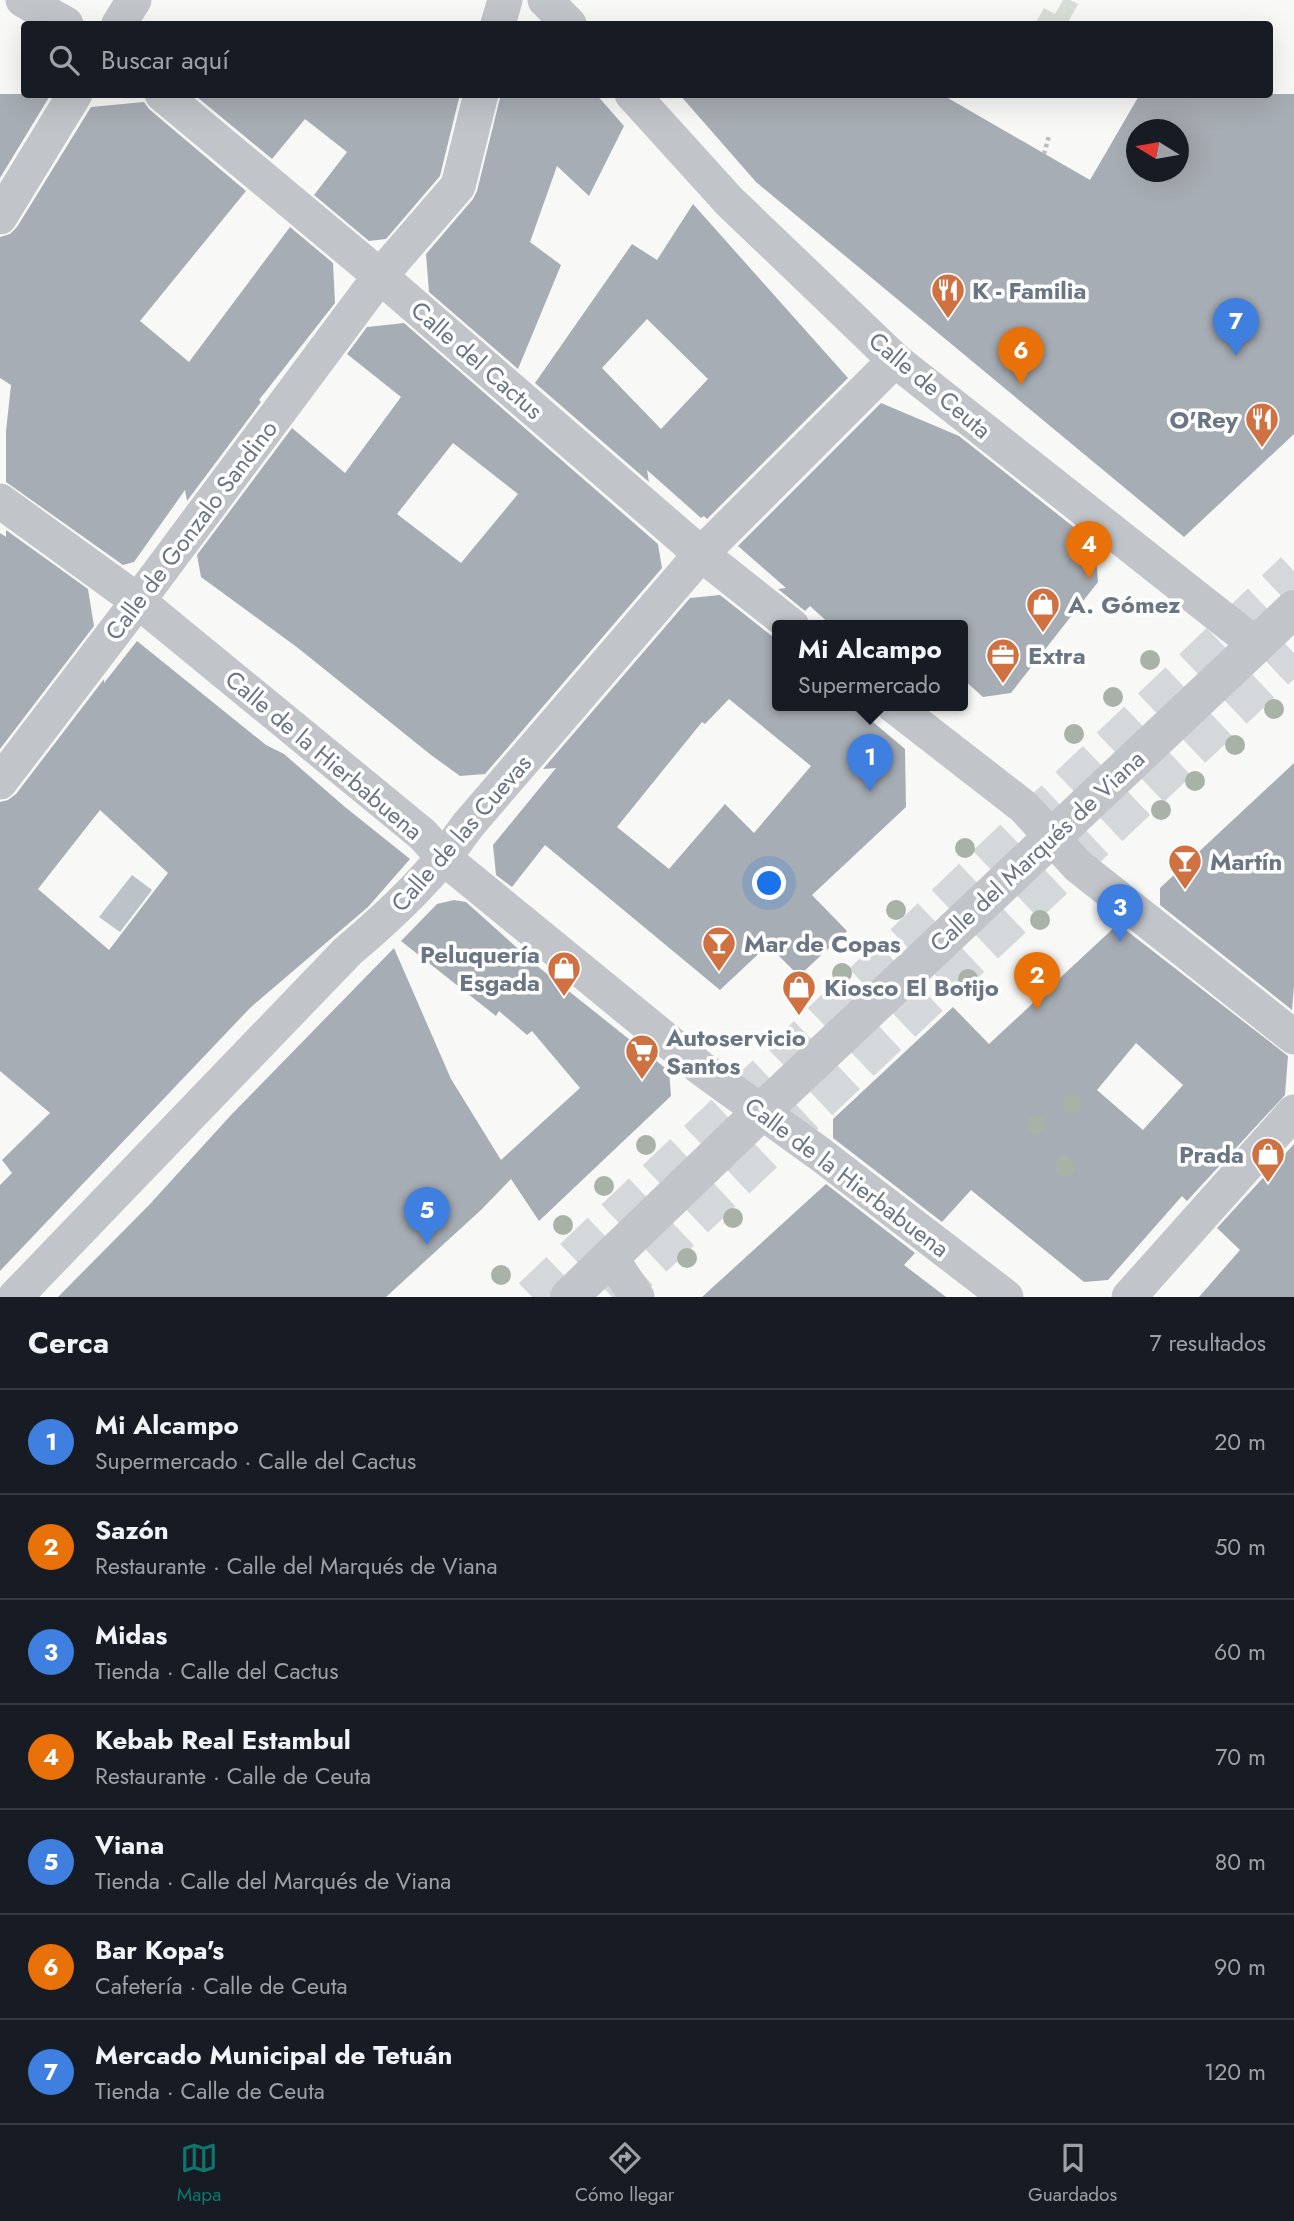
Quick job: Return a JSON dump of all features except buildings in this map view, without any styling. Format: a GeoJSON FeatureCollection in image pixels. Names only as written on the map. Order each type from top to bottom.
{"type":"FeatureCollection","features":[{"type":"Feature","properties":{"kind":"street"},"geometry":{"type":"LineString","coordinates":[[23,0],[61,21]]}},
{"type":"Feature","properties":{"kind":"street"},"geometry":{"type":"LineString","coordinates":[[121,21],[134,0]]}},
{"type":"Feature","properties":{"kind":"street"},"geometry":{"type":"LineString","coordinates":[[499,21],[505,0]]}},
{"type":"Feature","properties":{"kind":"street"},"geometry":{"type":"LineString","coordinates":[[545,0],[566,21]]}},
{"type":"Feature","properties":{"kind":"street"},"geometry":{"type":"LineString","coordinates":[[0,217],[73,98]]}},
{"type":"Feature","properties":{"kind":"street","name":"Calle del Cactus"},"geometry":{"type":"LineString","coordinates":[[167,98],[380,276],[701,554],[784,620]]}},
{"type":"Feature","properties":{"kind":"street","name":"Calle de Gonzalo Sandino"},"geometry":{"type":"LineString","coordinates":[[0,782],[380,276],[458,186],[480,98]]}},
{"type":"Feature","properties":{"kind":"street","name":"Calle de Ceuta"},"geometry":{"type":"LineString","coordinates":[[636,98],[729,201],[895,360],[1255,645]]}},
{"type":"Feature","properties":{"kind":"street","name":"Calle de las Cuevas"},"geometry":{"type":"LineString","coordinates":[[15,1297],[348,951],[387,918],[445,859],[468,825],[701,554],[895,360]]}},
{"type":"Feature","properties":{"kind":"street","name":"Calle de la Hierbabuena"},"geometry":{"type":"LineString","coordinates":[[0,501],[138,601],[422,834],[445,859],[702,1069],[762,1111],[1006,1297]]}},
{"type":"Feature","properties":{"kind":"street","name":"Calle del Marqués de Viana"},"geometry":{"type":"LineString","coordinates":[[569,1297],[1294,609]]}},
{"type":"Feature","properties":{"kind":"street"},"geometry":{"type":"LineString","coordinates":[[900,711],[1024,807],[1078,866],[1294,1037]]}},
{"type":"Feature","properties":{"kind":"street"},"geometry":{"type":"LineString","coordinates":[[1129,1297],[1294,1112]]}},
{"type":"Feature","properties":{"kind":"street"},"geometry":{"type":"LineString","coordinates":[[611,1258],[637,1297]]}},
{"type":"Feature","properties":{"kind":"path"},"geometry":{"type":"LineString","coordinates":[[1044,154],[1049,136]]}},
{"type":"Feature","properties":{"kind":"shaded area"},"geometry":{"type":"Polygon","coordinates":[[[1063,0],[1078,4],[1069,21],[1037,21],[1044,8],[1055,14],[1063,0]]]}},
{"type":"Feature","properties":{"kind":"shaded area"},"geometry":{"type":"Polygon","coordinates":[[[132,875],[152,890],[120,932],[99,917],[132,875]]]}},
{"type":"Feature","properties":{"kind":"tunnel"},"geometry":{"type":"LineString","coordinates":[[532,1297],[1294,571]]}},
{"type":"Feature","properties":{"kind":"tunnel"},"geometry":{"type":"LineString","coordinates":[[612,1297],[1294,653]]}},
{"type":"Feature","properties":{"kind":"place","name":"K - Familia"},"geometry":{"type":"Point","coordinates":[948,320]}},
{"type":"Feature","properties":{"kind":"place","name":"Mercado Municipal de Tetuán"},"geometry":{"type":"Point","coordinates":[1236,356]}},
{"type":"Feature","properties":{"kind":"place","name":"Bar Kopa's"},"geometry":{"type":"Point","coordinates":[1021,385]}},
{"type":"Feature","properties":{"kind":"place","name":"O'Rey"},"geometry":{"type":"Point","coordinates":[1262,449]}},
{"type":"Feature","properties":{"kind":"place","name":"Kebab Real Estambul"},"geometry":{"type":"Point","coordinates":[1089,579]}},
{"type":"Feature","properties":{"kind":"place","name":"A. Gómez"},"geometry":{"type":"Point","coordinates":[1043,634]}},
{"type":"Feature","properties":{"kind":"place","name":"Extra"},"geometry":{"type":"Point","coordinates":[1003,685]}},
{"type":"Feature","properties":{"kind":"place","name":"Mi Alcampo"},"geometry":{"type":"Point","coordinates":[870,792]}},
{"type":"Feature","properties":{"kind":"place","name":"Martín"},"geometry":{"type":"Point","coordinates":[1185,891]}},
{"type":"Feature","properties":{"kind":"place","name":"Midas"},"geometry":{"type":"Point","coordinates":[1120,942]}},
{"type":"Feature","properties":{"kind":"place","name":"Mar de Copas"},"geometry":{"type":"Point","coordinates":[719,973]}},
{"type":"Feature","properties":{"kind":"place","name":"Peluquería Esgada"},"geometry":{"type":"Point","coordinates":[564,998]}},
{"type":"Feature","properties":{"kind":"place","name":"Sazón"},"geometry":{"type":"Point","coordinates":[1037,1010]}},
{"type":"Feature","properties":{"kind":"place","name":"Kiosco El Botijo"},"geometry":{"type":"Point","coordinates":[799,1017]}},
{"type":"Feature","properties":{"kind":"place","name":"Autoservicio Santos"},"geometry":{"type":"Point","coordinates":[642,1081]}},
{"type":"Feature","properties":{"kind":"place","name":"Prada"},"geometry":{"type":"Point","coordinates":[1268,1184]}},
{"type":"Feature","properties":{"kind":"place","name":"Viana"},"geometry":{"type":"Point","coordinates":[427,1245]}}]}
